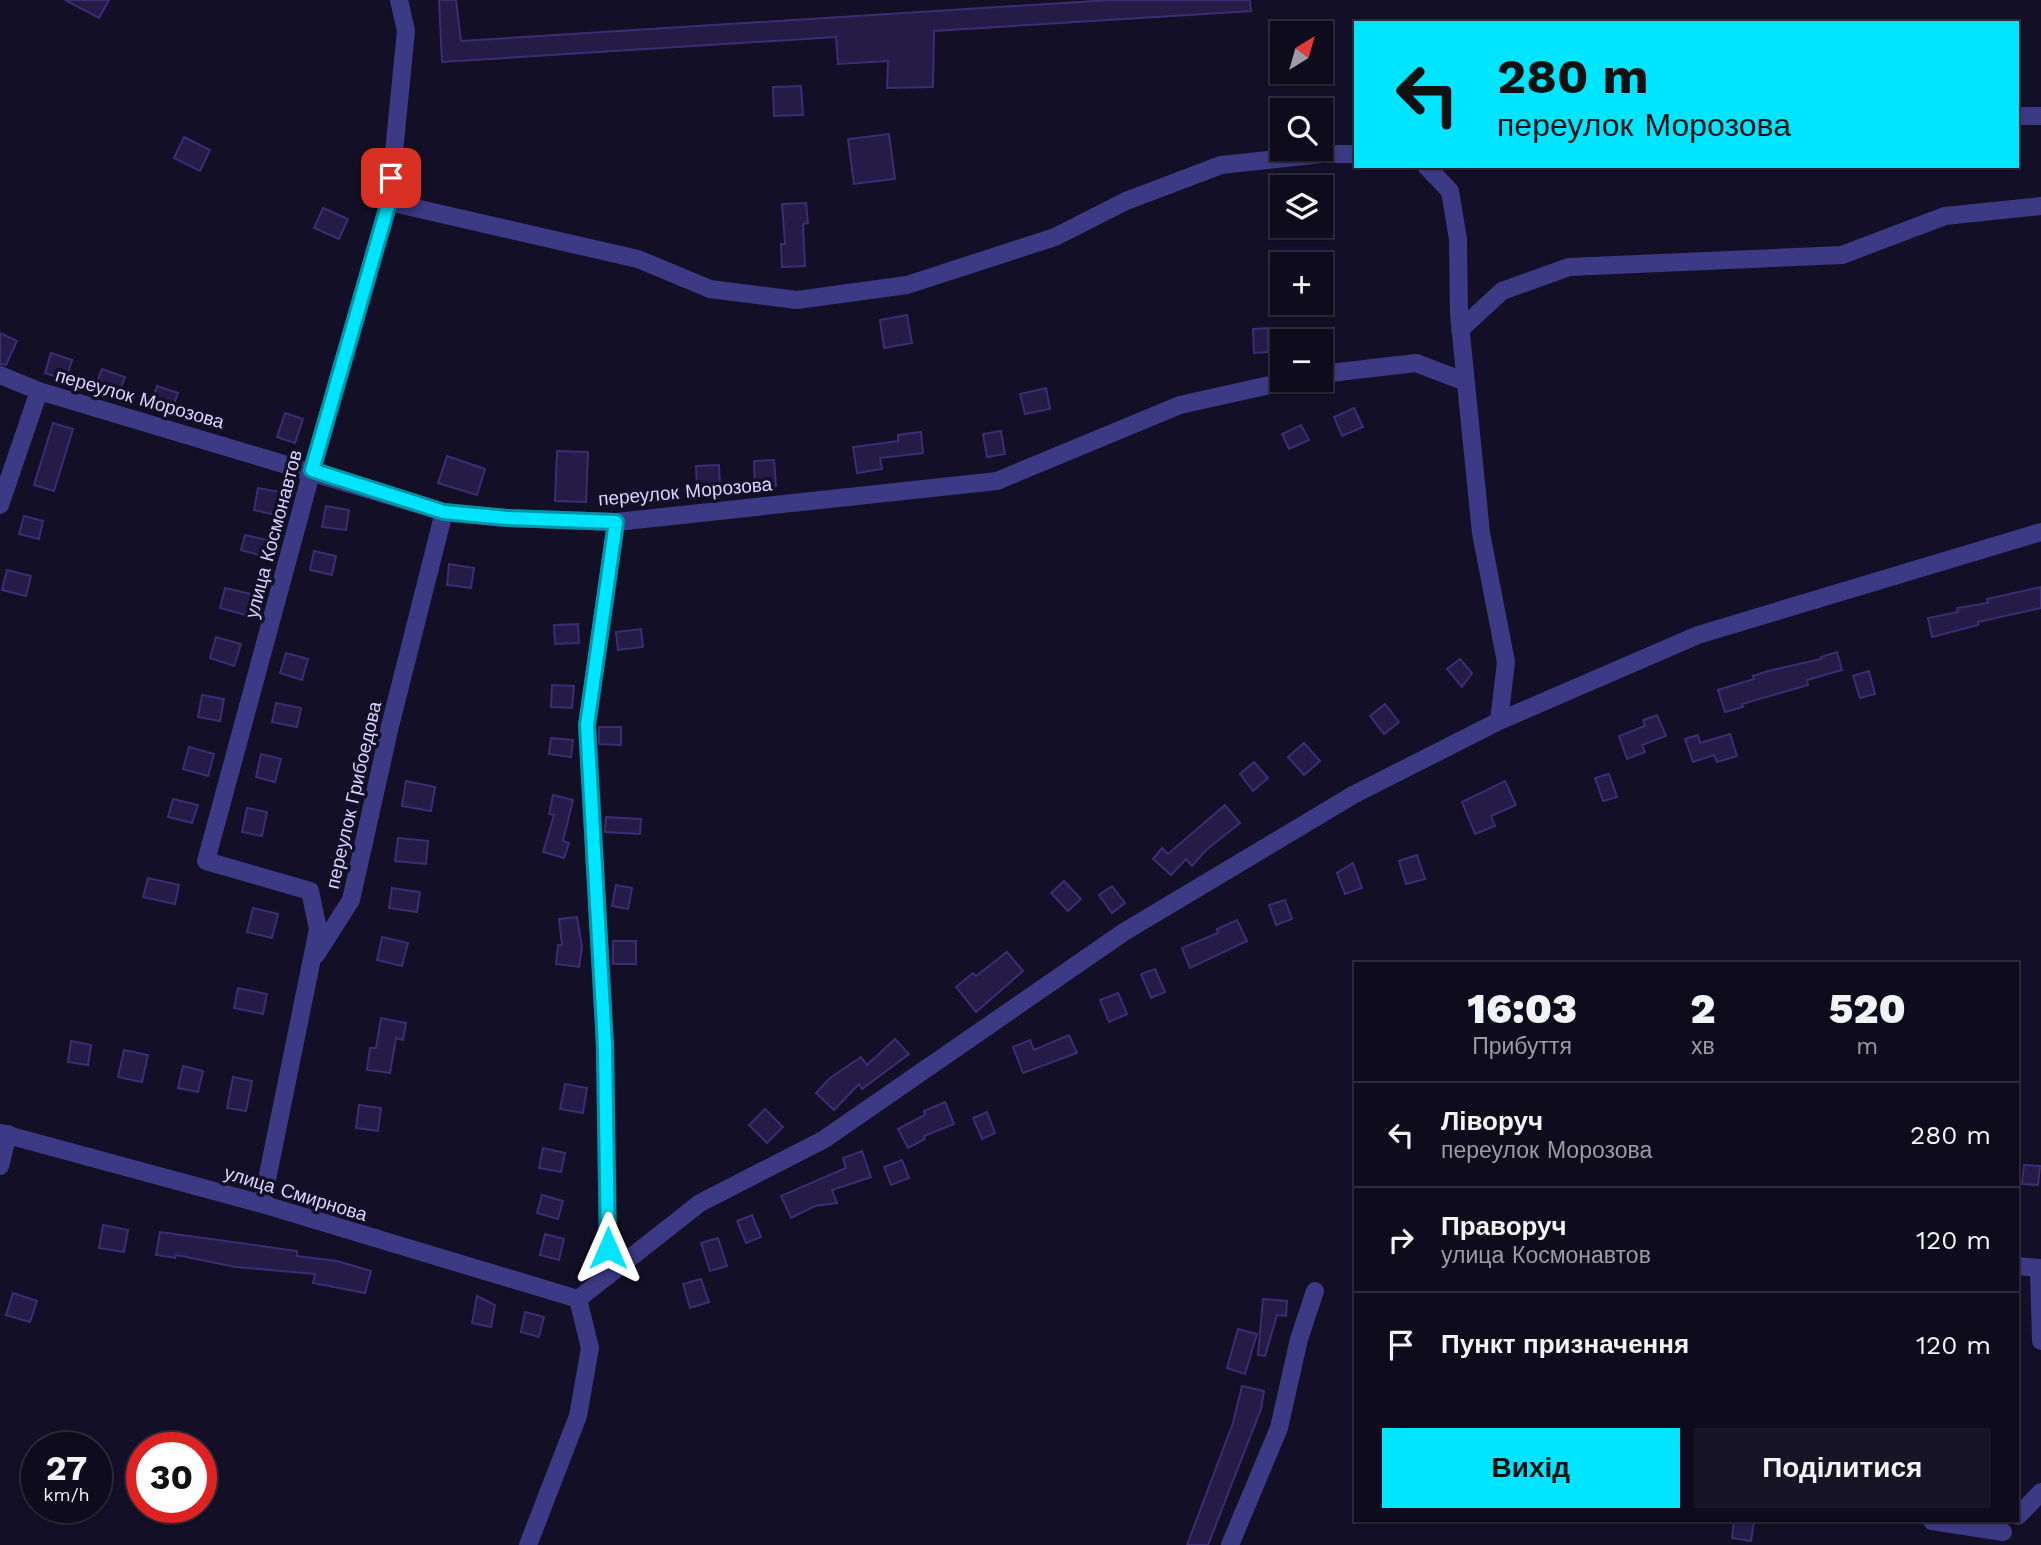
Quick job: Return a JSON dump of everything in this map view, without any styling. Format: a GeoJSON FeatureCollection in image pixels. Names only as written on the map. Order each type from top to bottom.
{"type":"FeatureCollection","features":[{"type":"Feature","properties":{"kind":"street","name":"улица Космонавтов"},"geometry":{"type":"LineString","coordinates":[[312,961],[317,929],[310,891],[206,861],[312,470],[389,202],[406,31],[399,0]]}},
{"type":"Feature","properties":{"kind":"street"},"geometry":{"type":"LineString","coordinates":[[2019,116],[2041,116]]}},
{"type":"Feature","properties":{"kind":"street"},"geometry":{"type":"LineString","coordinates":[[389,202],[638,259],[710,289],[797,300],[920,281],[1055,237],[1126,201],[1221,165],[1322,154],[1354,154]]}},
{"type":"Feature","properties":{"kind":"street"},"geometry":{"type":"LineString","coordinates":[[1428,168],[1450,191],[1458,239],[1460,330],[1481,533],[1506,662],[1499,721]]}},
{"type":"Feature","properties":{"kind":"street"},"geometry":{"type":"LineString","coordinates":[[1460,330],[1502,291],[1569,267],[1842,255],[1945,216],[2041,206]]}},
{"type":"Feature","properties":{"kind":"street"},"geometry":{"type":"LineString","coordinates":[[1333,373],[1416,363],[1465,382]]}},
{"type":"Feature","properties":{"kind":"street","name":"переулок Морозова"},"geometry":{"type":"LineString","coordinates":[[0,376],[39,391],[312,470],[444,512],[507,518],[616,522],[998,481],[1180,405],[1270,385]]}},
{"type":"Feature","properties":{"kind":"street"},"geometry":{"type":"LineString","coordinates":[[0,505],[39,391]]}},
{"type":"Feature","properties":{"kind":"street","name":"переулок Грибоедова"},"geometry":{"type":"LineString","coordinates":[[262,1204],[312,961],[352,900],[390,726],[444,512]]}},
{"type":"Feature","properties":{"kind":"street"},"geometry":{"type":"LineString","coordinates":[[608,1276],[605,1046],[587,725],[616,522]]}},
{"type":"Feature","properties":{"kind":"street"},"geometry":{"type":"LineString","coordinates":[[528,1545],[578,1416],[590,1348],[578,1299],[700,1203],[823,1140],[1124,932],[1353,794],[1499,721],[1698,635],[2041,533]]}},
{"type":"Feature","properties":{"kind":"street"},"geometry":{"type":"LineString","coordinates":[[0,1166],[4,1133]]}},
{"type":"Feature","properties":{"kind":"street","name":"улица Смирнова"},"geometry":{"type":"LineString","coordinates":[[4,1133],[262,1204],[578,1299]]}},
{"type":"Feature","properties":{"kind":"street"},"geometry":{"type":"LineString","coordinates":[[2019,1266],[2039,1268],[2041,1341]]}},
{"type":"Feature","properties":{"kind":"street"},"geometry":{"type":"LineString","coordinates":[[1230,1545],[1279,1428],[1299,1339],[1315,1291]]}},
{"type":"Feature","properties":{"kind":"street"},"geometry":{"type":"LineString","coordinates":[[2019,1515],[2041,1492]]}},
{"type":"Feature","properties":{"kind":"street"},"geometry":{"type":"LineString","coordinates":[[1937,1522],[2007,1533]]}},
{"type":"Feature","properties":{"kind":"building"},"geometry":{"type":"Polygon","coordinates":[[[65,0],[109,0],[99,18],[65,0]]]}},
{"type":"Feature","properties":{"kind":"building"},"geometry":{"type":"Polygon","coordinates":[[[439,0],[456,0],[461,41],[1110,0],[1250,0],[1251,11],[934,31],[933,87],[887,88],[888,61],[838,64],[836,37],[442,62],[439,0]]]}},
{"type":"Feature","properties":{"kind":"building"},"geometry":{"type":"Polygon","coordinates":[[[801,86],[803,115],[774,116],[773,87],[801,86]]]}},
{"type":"Feature","properties":{"kind":"building"},"geometry":{"type":"Polygon","coordinates":[[[889,134],[895,179],[854,184],[848,139],[889,134]]]}},
{"type":"Feature","properties":{"kind":"building"},"geometry":{"type":"Polygon","coordinates":[[[184,137],[210,150],[200,171],[174,158],[184,137]]]}},
{"type":"Feature","properties":{"kind":"building"},"geometry":{"type":"Polygon","coordinates":[[[806,203],[808,223],[803,224],[805,266],[782,267],[781,244],[785,244],[782,204],[806,203]]]}},
{"type":"Feature","properties":{"kind":"building"},"geometry":{"type":"Polygon","coordinates":[[[323,208],[348,219],[339,239],[314,228],[323,208]]]}},
{"type":"Feature","properties":{"kind":"building"},"geometry":{"type":"Polygon","coordinates":[[[907,315],[912,343],[884,348],[880,320],[907,315]]]}},
{"type":"Feature","properties":{"kind":"building"},"geometry":{"type":"Polygon","coordinates":[[[1268,328],[1268,352],[1254,353],[1253,329],[1268,328]]]}},
{"type":"Feature","properties":{"kind":"building"},"geometry":{"type":"Polygon","coordinates":[[[0,333],[17,341],[6,365],[0,364],[0,333]]]}},
{"type":"Feature","properties":{"kind":"building"},"geometry":{"type":"Polygon","coordinates":[[[51,353],[72,360],[66,380],[45,373],[51,353]]]}},
{"type":"Feature","properties":{"kind":"building"},"geometry":{"type":"Polygon","coordinates":[[[102,369],[125,377],[118,396],[95,387],[102,369]]]}},
{"type":"Feature","properties":{"kind":"building"},"geometry":{"type":"Polygon","coordinates":[[[157,386],[178,393],[172,410],[152,403],[157,386]]]}},
{"type":"Feature","properties":{"kind":"building"},"geometry":{"type":"Polygon","coordinates":[[[1046,388],[1050,409],[1025,414],[1020,394],[1046,388]]]}},
{"type":"Feature","properties":{"kind":"building"},"geometry":{"type":"Polygon","coordinates":[[[1354,408],[1363,427],[1342,436],[1334,417],[1354,408]]]}},
{"type":"Feature","properties":{"kind":"building"},"geometry":{"type":"Polygon","coordinates":[[[285,413],[303,419],[295,443],[277,437],[285,413]]]}},
{"type":"Feature","properties":{"kind":"building"},"geometry":{"type":"Polygon","coordinates":[[[53,423],[73,429],[54,491],[34,485],[53,423]]]}},
{"type":"Feature","properties":{"kind":"building"},"geometry":{"type":"Polygon","coordinates":[[[1301,425],[1309,440],[1289,449],[1282,434],[1301,425]]]}},
{"type":"Feature","properties":{"kind":"building"},"geometry":{"type":"Polygon","coordinates":[[[1001,431],[1005,454],[987,457],[983,434],[1001,431]]]}},
{"type":"Feature","properties":{"kind":"building"},"geometry":{"type":"Polygon","coordinates":[[[921,432],[923,453],[880,458],[882,469],[857,473],[853,447],[898,441],[898,435],[921,432]]]}},
{"type":"Feature","properties":{"kind":"building"},"geometry":{"type":"Polygon","coordinates":[[[557,451],[588,452],[586,502],[555,501],[557,451]]]}},
{"type":"Feature","properties":{"kind":"building"},"geometry":{"type":"Polygon","coordinates":[[[447,456],[485,469],[477,495],[438,483],[447,456]]]}},
{"type":"Feature","properties":{"kind":"building"},"geometry":{"type":"Polygon","coordinates":[[[774,460],[776,486],[755,487],[754,461],[774,460]]]}},
{"type":"Feature","properties":{"kind":"building"},"geometry":{"type":"Polygon","coordinates":[[[719,465],[720,487],[697,488],[696,466],[719,465]]]}},
{"type":"Feature","properties":{"kind":"building"},"geometry":{"type":"Polygon","coordinates":[[[258,488],[280,492],[276,515],[254,510],[258,488]]]}},
{"type":"Feature","properties":{"kind":"building"},"geometry":{"type":"Polygon","coordinates":[[[326,506],[349,510],[346,530],[322,527],[326,506]]]}},
{"type":"Feature","properties":{"kind":"building"},"geometry":{"type":"Polygon","coordinates":[[[24,516],[43,521],[39,539],[19,534],[24,516]]]}},
{"type":"Feature","properties":{"kind":"building"},"geometry":{"type":"Polygon","coordinates":[[[245,535],[267,540],[262,556],[241,550],[245,535]]]}},
{"type":"Feature","properties":{"kind":"building"},"geometry":{"type":"Polygon","coordinates":[[[314,551],[336,556],[332,575],[310,570],[314,551]]]}},
{"type":"Feature","properties":{"kind":"building"},"geometry":{"type":"Polygon","coordinates":[[[449,564],[474,568],[471,588],[447,585],[449,564]]]}},
{"type":"Feature","properties":{"kind":"building"},"geometry":{"type":"Polygon","coordinates":[[[7,570],[31,576],[26,596],[2,590],[7,570]]]}},
{"type":"Feature","properties":{"kind":"building"},"geometry":{"type":"Polygon","coordinates":[[[2041,587],[2041,608],[1978,622],[1978,625],[1932,637],[1928,618],[1958,612],[1957,608],[1988,603],[1987,599],[2041,587]]]}},
{"type":"Feature","properties":{"kind":"building"},"geometry":{"type":"Polygon","coordinates":[[[225,588],[251,594],[246,615],[220,608],[225,588]]]}},
{"type":"Feature","properties":{"kind":"building"},"geometry":{"type":"Polygon","coordinates":[[[578,624],[579,643],[555,644],[554,625],[578,624]]]}},
{"type":"Feature","properties":{"kind":"building"},"geometry":{"type":"Polygon","coordinates":[[[641,629],[643,647],[618,650],[616,632],[641,629]]]}},
{"type":"Feature","properties":{"kind":"building"},"geometry":{"type":"Polygon","coordinates":[[[216,637],[241,644],[234,666],[210,658],[216,637]]]}},
{"type":"Feature","properties":{"kind":"building"},"geometry":{"type":"Polygon","coordinates":[[[1837,652],[1842,670],[1807,680],[1808,685],[1742,704],[1743,707],[1725,712],[1718,690],[1754,679],[1753,676],[1768,671],[1821,659],[1837,652]]]}},
{"type":"Feature","properties":{"kind":"building"},"geometry":{"type":"Polygon","coordinates":[[[286,653],[308,659],[302,680],[280,673],[286,653]]]}},
{"type":"Feature","properties":{"kind":"building"},"geometry":{"type":"Polygon","coordinates":[[[1460,659],[1472,673],[1462,687],[1447,669],[1460,659]]]}},
{"type":"Feature","properties":{"kind":"building"},"geometry":{"type":"Polygon","coordinates":[[[1869,671],[1875,694],[1860,698],[1853,676],[1869,671]]]}},
{"type":"Feature","properties":{"kind":"building"},"geometry":{"type":"Polygon","coordinates":[[[552,685],[574,686],[572,708],[551,707],[552,685]]]}},
{"type":"Feature","properties":{"kind":"building"},"geometry":{"type":"Polygon","coordinates":[[[202,695],[224,699],[220,721],[198,717],[202,695]]]}},
{"type":"Feature","properties":{"kind":"building"},"geometry":{"type":"Polygon","coordinates":[[[276,703],[301,708],[297,727],[272,722],[276,703]]]}},
{"type":"Feature","properties":{"kind":"building"},"geometry":{"type":"Polygon","coordinates":[[[1385,704],[1399,722],[1384,734],[1370,716],[1385,704]]]}},
{"type":"Feature","properties":{"kind":"building"},"geometry":{"type":"Polygon","coordinates":[[[1657,715],[1666,736],[1642,745],[1645,752],[1627,759],[1619,736],[1645,726],[1643,720],[1657,715]]]}},
{"type":"Feature","properties":{"kind":"building"},"geometry":{"type":"Polygon","coordinates":[[[599,727],[621,727],[621,745],[599,744],[599,727]]]}},
{"type":"Feature","properties":{"kind":"building"},"geometry":{"type":"Polygon","coordinates":[[[1730,734],[1737,756],[1717,762],[1714,755],[1693,762],[1685,739],[1698,735],[1700,743],[1730,734]]]}},
{"type":"Feature","properties":{"kind":"building"},"geometry":{"type":"Polygon","coordinates":[[[551,738],[573,740],[571,757],[549,754],[551,738]]]}},
{"type":"Feature","properties":{"kind":"building"},"geometry":{"type":"Polygon","coordinates":[[[1304,743],[1320,761],[1304,775],[1288,757],[1304,743]]]}},
{"type":"Feature","properties":{"kind":"building"},"geometry":{"type":"Polygon","coordinates":[[[189,747],[214,754],[208,776],[183,769],[189,747]]]}},
{"type":"Feature","properties":{"kind":"building"},"geometry":{"type":"Polygon","coordinates":[[[261,754],[281,759],[275,782],[256,777],[261,754]]]}},
{"type":"Feature","properties":{"kind":"building"},"geometry":{"type":"Polygon","coordinates":[[[1254,762],[1268,778],[1253,791],[1240,774],[1254,762]]]}},
{"type":"Feature","properties":{"kind":"building"},"geometry":{"type":"Polygon","coordinates":[[[1609,774],[1617,797],[1603,801],[1595,778],[1609,774]]]}},
{"type":"Feature","properties":{"kind":"building"},"geometry":{"type":"Polygon","coordinates":[[[406,781],[435,787],[431,811],[402,806],[406,781]]]}},
{"type":"Feature","properties":{"kind":"building"},"geometry":{"type":"Polygon","coordinates":[[[1505,781],[1516,805],[1491,816],[1495,826],[1475,834],[1462,802],[1505,781]]]}},
{"type":"Feature","properties":{"kind":"building"},"geometry":{"type":"Polygon","coordinates":[[[553,795],[573,800],[563,841],[569,843],[564,858],[543,852],[554,815],[549,814],[553,795]]]}},
{"type":"Feature","properties":{"kind":"building"},"geometry":{"type":"Polygon","coordinates":[[[173,799],[198,805],[192,823],[168,817],[173,799]]]}},
{"type":"Feature","properties":{"kind":"building"},"geometry":{"type":"Polygon","coordinates":[[[1225,805],[1240,823],[1206,850],[1192,866],[1186,859],[1171,875],[1153,859],[1162,848],[1168,854],[1225,805]]]}},
{"type":"Feature","properties":{"kind":"building"},"geometry":{"type":"Polygon","coordinates":[[[247,808],[267,812],[262,836],[242,832],[247,808]]]}},
{"type":"Feature","properties":{"kind":"building"},"geometry":{"type":"Polygon","coordinates":[[[606,817],[641,819],[640,834],[605,832],[606,817]]]}},
{"type":"Feature","properties":{"kind":"building"},"geometry":{"type":"Polygon","coordinates":[[[398,838],[428,841],[426,864],[395,861],[398,838]]]}},
{"type":"Feature","properties":{"kind":"building"},"geometry":{"type":"Polygon","coordinates":[[[1417,855],[1425,879],[1406,884],[1399,861],[1417,855]]]}},
{"type":"Feature","properties":{"kind":"building"},"geometry":{"type":"Polygon","coordinates":[[[1353,863],[1362,888],[1345,894],[1337,873],[1353,863]]]}},
{"type":"Feature","properties":{"kind":"building"},"geometry":{"type":"Polygon","coordinates":[[[148,878],[179,885],[175,904],[143,897],[148,878]]]}},
{"type":"Feature","properties":{"kind":"building"},"geometry":{"type":"Polygon","coordinates":[[[1064,881],[1081,899],[1068,911],[1051,893],[1064,881]]]}},
{"type":"Feature","properties":{"kind":"building"},"geometry":{"type":"Polygon","coordinates":[[[616,885],[632,888],[628,909],[612,906],[616,885]]]}},
{"type":"Feature","properties":{"kind":"building"},"geometry":{"type":"Polygon","coordinates":[[[1112,886],[1125,903],[1112,913],[1099,895],[1112,886]]]}},
{"type":"Feature","properties":{"kind":"building"},"geometry":{"type":"Polygon","coordinates":[[[392,888],[420,892],[417,912],[389,908],[392,888]]]}},
{"type":"Feature","properties":{"kind":"building"},"geometry":{"type":"Polygon","coordinates":[[[1285,900],[1292,919],[1276,925],[1269,905],[1285,900]]]}},
{"type":"Feature","properties":{"kind":"building"},"geometry":{"type":"Polygon","coordinates":[[[253,908],[278,914],[272,938],[247,932],[253,908]]]}},
{"type":"Feature","properties":{"kind":"building"},"geometry":{"type":"Polygon","coordinates":[[[577,917],[582,947],[579,967],[556,964],[558,945],[562,945],[559,919],[577,917]]]}},
{"type":"Feature","properties":{"kind":"building"},"geometry":{"type":"Polygon","coordinates":[[[1237,920],[1247,941],[1190,968],[1182,948],[1218,933],[1217,929],[1237,920]]]}},
{"type":"Feature","properties":{"kind":"building"},"geometry":{"type":"Polygon","coordinates":[[[382,937],[408,943],[402,966],[377,960],[382,937]]]}},
{"type":"Feature","properties":{"kind":"building"},"geometry":{"type":"Polygon","coordinates":[[[613,941],[636,941],[636,964],[613,964],[613,941]]]}},
{"type":"Feature","properties":{"kind":"building"},"geometry":{"type":"Polygon","coordinates":[[[1007,952],[1023,971],[976,1012],[956,987],[973,973],[976,976],[1007,952]]]}},
{"type":"Feature","properties":{"kind":"building"},"geometry":{"type":"Polygon","coordinates":[[[1155,969],[1165,992],[1151,998],[1141,974],[1155,969]]]}},
{"type":"Feature","properties":{"kind":"building"},"geometry":{"type":"Polygon","coordinates":[[[238,988],[267,994],[263,1014],[234,1008],[238,988]]]}},
{"type":"Feature","properties":{"kind":"building"},"geometry":{"type":"Polygon","coordinates":[[[1118,993],[1127,1014],[1109,1022],[1100,1000],[1118,993]]]}},
{"type":"Feature","properties":{"kind":"building"},"geometry":{"type":"Polygon","coordinates":[[[381,1018],[406,1023],[403,1040],[396,1038],[390,1073],[367,1070],[370,1048],[376,1048],[381,1018]]]}},
{"type":"Feature","properties":{"kind":"building"},"geometry":{"type":"Polygon","coordinates":[[[1069,1035],[1077,1053],[1023,1073],[1013,1047],[1030,1040],[1034,1050],[1069,1035]]]}},
{"type":"Feature","properties":{"kind":"building"},"geometry":{"type":"Polygon","coordinates":[[[895,1039],[909,1054],[862,1089],[859,1084],[834,1110],[816,1093],[830,1078],[861,1057],[867,1065],[895,1039]]]}},
{"type":"Feature","properties":{"kind":"building"},"geometry":{"type":"Polygon","coordinates":[[[71,1041],[91,1045],[88,1065],[68,1062],[71,1041]]]}},
{"type":"Feature","properties":{"kind":"building"},"geometry":{"type":"Polygon","coordinates":[[[124,1050],[148,1055],[142,1082],[118,1077],[124,1050]]]}},
{"type":"Feature","properties":{"kind":"building"},"geometry":{"type":"Polygon","coordinates":[[[183,1066],[203,1071],[198,1092],[178,1088],[183,1066]]]}},
{"type":"Feature","properties":{"kind":"building"},"geometry":{"type":"Polygon","coordinates":[[[233,1077],[252,1081],[246,1111],[227,1108],[233,1077]]]}},
{"type":"Feature","properties":{"kind":"building"},"geometry":{"type":"Polygon","coordinates":[[[565,1084],[587,1088],[583,1113],[560,1109],[565,1084]]]}},
{"type":"Feature","properties":{"kind":"building"},"geometry":{"type":"Polygon","coordinates":[[[945,1102],[954,1124],[924,1136],[925,1139],[908,1148],[898,1129],[925,1115],[924,1111],[945,1102]]]}},
{"type":"Feature","properties":{"kind":"building"},"geometry":{"type":"Polygon","coordinates":[[[359,1105],[381,1108],[378,1131],[356,1128],[359,1105]]]}},
{"type":"Feature","properties":{"kind":"building"},"geometry":{"type":"Polygon","coordinates":[[[765,1109],[783,1127],[767,1143],[749,1125],[765,1109]]]}},
{"type":"Feature","properties":{"kind":"building"},"geometry":{"type":"Polygon","coordinates":[[[987,1112],[995,1133],[982,1139],[973,1118],[987,1112]]]}},
{"type":"Feature","properties":{"kind":"building"},"geometry":{"type":"Polygon","coordinates":[[[543,1148],[565,1153],[561,1172],[539,1168],[543,1148]]]}},
{"type":"Feature","properties":{"kind":"building"},"geometry":{"type":"Polygon","coordinates":[[[862,1151],[871,1177],[832,1190],[837,1203],[815,1206],[791,1218],[781,1196],[846,1168],[843,1158],[862,1151]]]}},
{"type":"Feature","properties":{"kind":"building"},"geometry":{"type":"Polygon","coordinates":[[[902,1160],[909,1178],[891,1185],[884,1167],[902,1160]]]}},
{"type":"Feature","properties":{"kind":"building"},"geometry":{"type":"Polygon","coordinates":[[[2024,1165],[2040,1166],[2038,1185],[2022,1184],[2024,1165]]]}},
{"type":"Feature","properties":{"kind":"building"},"geometry":{"type":"Polygon","coordinates":[[[542,1195],[563,1201],[558,1219],[537,1213],[542,1195]]]}},
{"type":"Feature","properties":{"kind":"building"},"geometry":{"type":"Polygon","coordinates":[[[752,1215],[761,1237],[746,1243],[737,1221],[752,1215]]]}},
{"type":"Feature","properties":{"kind":"building"},"geometry":{"type":"Polygon","coordinates":[[[103,1225],[128,1230],[124,1252],[99,1248],[103,1225]]]}},
{"type":"Feature","properties":{"kind":"building"},"geometry":{"type":"Polygon","coordinates":[[[160,1232],[297,1251],[297,1256],[337,1261],[371,1271],[365,1293],[313,1283],[315,1274],[236,1267],[176,1255],[175,1258],[156,1255],[160,1232]]]}},
{"type":"Feature","properties":{"kind":"building"},"geometry":{"type":"Polygon","coordinates":[[[545,1234],[564,1239],[559,1260],[540,1255],[545,1234]]]}},
{"type":"Feature","properties":{"kind":"building"},"geometry":{"type":"Polygon","coordinates":[[[718,1238],[727,1266],[710,1271],[701,1243],[718,1238]]]}},
{"type":"Feature","properties":{"kind":"building"},"geometry":{"type":"Polygon","coordinates":[[[701,1279],[709,1302],[690,1308],[683,1284],[701,1279]]]}},
{"type":"Feature","properties":{"kind":"building"},"geometry":{"type":"Polygon","coordinates":[[[13,1293],[37,1301],[30,1322],[6,1315],[13,1293]]]}},
{"type":"Feature","properties":{"kind":"building"},"geometry":{"type":"Polygon","coordinates":[[[477,1296],[495,1305],[491,1327],[472,1323],[477,1296]]]}},
{"type":"Feature","properties":{"kind":"building"},"geometry":{"type":"Polygon","coordinates":[[[1263,1299],[1287,1301],[1286,1316],[1277,1315],[1265,1356],[1258,1355],[1263,1299]]]}},
{"type":"Feature","properties":{"kind":"building"},"geometry":{"type":"Polygon","coordinates":[[[525,1312],[544,1317],[539,1337],[521,1332],[525,1312]]]}},
{"type":"Feature","properties":{"kind":"building"},"geometry":{"type":"Polygon","coordinates":[[[1238,1329],[1257,1334],[1245,1374],[1227,1368],[1238,1329]]]}},
{"type":"Feature","properties":{"kind":"building"},"geometry":{"type":"Polygon","coordinates":[[[1242,1386],[1264,1391],[1261,1409],[1208,1545],[1187,1545],[1233,1423],[1242,1386]]]}},
{"type":"Feature","properties":{"kind":"building"},"geometry":{"type":"Polygon","coordinates":[[[1734,1522],[1754,1522],[1751,1541],[1732,1538],[1734,1522]]]}},
{"type":"Feature","properties":{"kind":"route"},"geometry":{"type":"LineString","coordinates":[[391,178],[389,202],[312,470],[444,512],[507,518],[616,522],[587,725],[593,871],[605,1046],[608,1248]]}}]}
